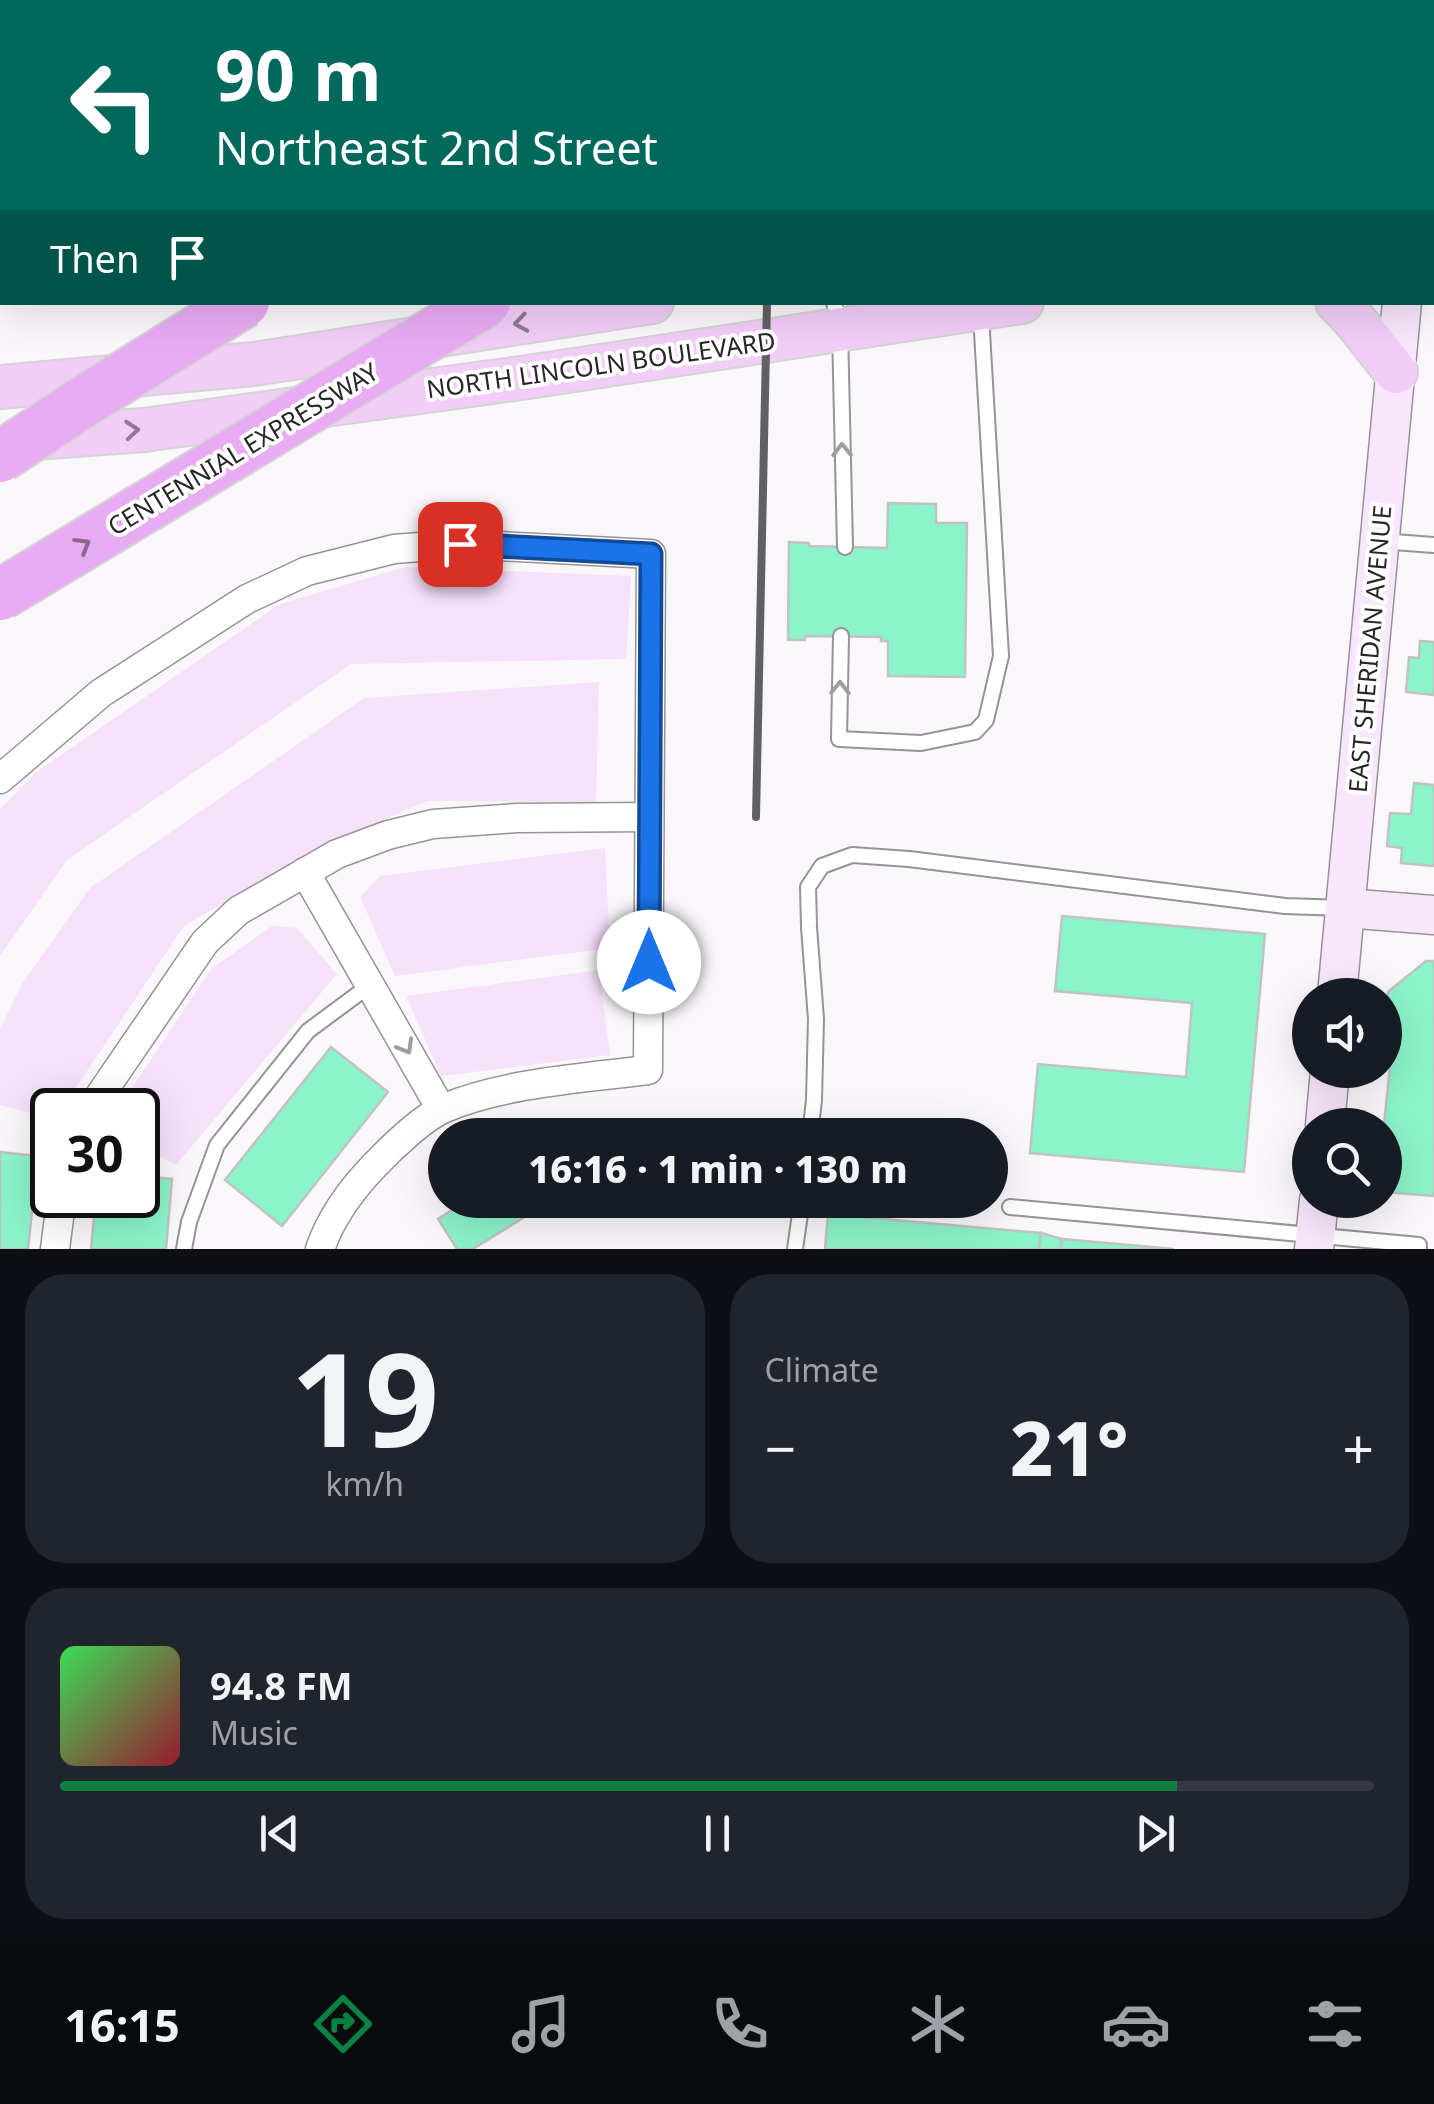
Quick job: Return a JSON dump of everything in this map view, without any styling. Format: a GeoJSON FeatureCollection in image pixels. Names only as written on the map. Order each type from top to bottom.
{"type":"FeatureCollection","features":[{"type":"Feature","properties":{"kind":"highway"},"geometry":{"type":"LineString","coordinates":[[0,457],[239,305]]}},
{"type":"Feature","properties":{"kind":"highway","name":"CENTENNIAL EXPRESSWAY"},"geometry":{"type":"LineString","coordinates":[[0,595],[480,305]]}},
{"type":"Feature","properties":{"kind":"main road","name":"NORTH LINCOLN BOULEVARD"},"geometry":{"type":"LineString","coordinates":[[0,387],[254,364],[633,305]]}},
{"type":"Feature","properties":{"kind":"main road","name":"NORTH LINCOLN BOULEVARD"},"geometry":{"type":"LineString","coordinates":[[0,440],[163,427],[528,377],[837,316],[981,305]]}},
{"type":"Feature","properties":{"kind":"main road"},"geometry":{"type":"LineString","coordinates":[[1341,305],[1396,372]]}},
{"type":"Feature","properties":{"kind":"street","name":"EAST SHERIDAN AVENUE"},"geometry":{"type":"LineString","coordinates":[[1339,978],[1402,305]]}},
{"type":"Feature","properties":{"kind":"street"},"geometry":{"type":"LineString","coordinates":[[0,779],[102,693],[247,599],[307,571],[394,548],[460,544],[651,554],[648,1070],[544,1083],[483,1095],[441,1109],[361,1180],[333,1217],[320,1249]]}},
{"type":"Feature","properties":{"kind":"street"},"geometry":{"type":"LineString","coordinates":[[105,1088],[205,942],[238,911],[336,854],[433,824],[518,818],[650,817]]}},
{"type":"Feature","properties":{"kind":"street"},"geometry":{"type":"LineString","coordinates":[[305,872],[441,1109]]}},
{"type":"Feature","properties":{"kind":"street"},"geometry":{"type":"LineString","coordinates":[[1345,908],[1434,915]]}},
{"type":"Feature","properties":{"kind":"street"},"geometry":{"type":"LineString","coordinates":[[55,1249],[59,1218]]}},
{"type":"Feature","properties":{"kind":"lane"},"geometry":{"type":"LineString","coordinates":[[840,636],[839,740],[921,744],[975,732],[986,720],[1001,656],[994,305]]}},
{"type":"Feature","properties":{"kind":"lane"},"geometry":{"type":"LineString","coordinates":[[837,316],[844,547]]}},
{"type":"Feature","properties":{"kind":"lane"},"geometry":{"type":"LineString","coordinates":[[1380,540],[1434,545]]}},
{"type":"Feature","properties":{"kind":"lane"},"geometry":{"type":"LineString","coordinates":[[812,1118],[816,1018],[808,888],[822,866],[852,855],[909,858],[1285,906],[1345,908]]}},
{"type":"Feature","properties":{"kind":"lane"},"geometry":{"type":"LineString","coordinates":[[184,1249],[217,1145],[308,1031],[370,984]]}},
{"type":"Feature","properties":{"kind":"lane"},"geometry":{"type":"LineString","coordinates":[[1010,1207],[1316,1228],[1424,1247]]}},
{"type":"Feature","properties":{"kind":"lane"},"geometry":{"type":"LineString","coordinates":[[796,1249],[800,1218]]}},
{"type":"Feature","properties":{"kind":"shaded area"},"geometry":{"type":"Polygon","coordinates":[[[405,567],[631,576],[626,659],[351,664],[67,860],[0,956],[0,809],[35,773],[280,604],[405,567]]]}},
{"type":"Feature","properties":{"kind":"shaded area"},"geometry":{"type":"Polygon","coordinates":[[[599,682],[596,802],[428,801],[316,849],[184,926],[76,1088],[30,1088],[30,1113],[0,1105],[0,1029],[23,982],[90,888],[364,698],[599,682]]]}},
{"type":"Feature","properties":{"kind":"shaded area"},"geometry":{"type":"Polygon","coordinates":[[[605,848],[610,948],[395,976],[360,897],[380,876],[605,848]]]}},
{"type":"Feature","properties":{"kind":"shaded area"},"geometry":{"type":"Polygon","coordinates":[[[272,926],[297,928],[337,974],[176,1165],[160,1157],[160,1088],[132,1088],[211,969],[272,926]]]}},
{"type":"Feature","properties":{"kind":"shaded area"},"geometry":{"type":"Polygon","coordinates":[[[599,970],[610,1055],[441,1076],[406,996],[599,970]]]}},
{"type":"Feature","properties":{"kind":"building"},"geometry":{"type":"Polygon","coordinates":[[[888,503],[936,504],[936,523],[967,523],[965,677],[888,676],[888,641],[881,641],[881,637],[805,636],[805,640],[788,640],[789,542],[887,548],[888,503]]]}},
{"type":"Feature","properties":{"kind":"building"},"geometry":{"type":"Polygon","coordinates":[[[1420,641],[1434,642],[1434,695],[1406,692],[1409,657],[1419,658],[1420,641]]]}},
{"type":"Feature","properties":{"kind":"building"},"geometry":{"type":"Polygon","coordinates":[[[1414,783],[1434,785],[1434,866],[1401,863],[1402,848],[1387,846],[1390,813],[1411,814],[1414,783]]]}},
{"type":"Feature","properties":{"kind":"building"},"geometry":{"type":"Polygon","coordinates":[[[1062,916],[1265,934],[1244,1172],[1030,1153],[1038,1064],[1186,1077],[1192,1003],[1055,991],[1062,916]]]}},
{"type":"Feature","properties":{"kind":"building"},"geometry":{"type":"Polygon","coordinates":[[[1426,961],[1434,961],[1434,1196],[1402,1193],[1402,1108],[1386,1108],[1388,1088],[1402,1088],[1402,981],[1426,961]]]}},
{"type":"Feature","properties":{"kind":"building"},"geometry":{"type":"Polygon","coordinates":[[[331,1047],[388,1092],[282,1226],[225,1180],[331,1047]]]}},
{"type":"Feature","properties":{"kind":"building"},"geometry":{"type":"Polygon","coordinates":[[[0,1152],[30,1155],[28,1249],[0,1249],[0,1152]]]}},
{"type":"Feature","properties":{"kind":"building"},"geometry":{"type":"Polygon","coordinates":[[[160,1178],[172,1179],[166,1249],[91,1249],[94,1218],[160,1218],[160,1178]]]}},
{"type":"Feature","properties":{"kind":"building"},"geometry":{"type":"Polygon","coordinates":[[[523,1218],[473,1249],[457,1249],[438,1219],[523,1218]]]}},
{"type":"Feature","properties":{"kind":"building"},"geometry":{"type":"Polygon","coordinates":[[[828,1218],[873,1218],[1041,1233],[1039,1249],[825,1249],[828,1218]]]}},
{"type":"Feature","properties":{"kind":"building"},"geometry":{"type":"Polygon","coordinates":[[[1041,1233],[1062,1239],[1061,1249],[1039,1249],[1041,1233]]]}},
{"type":"Feature","properties":{"kind":"building"},"geometry":{"type":"Polygon","coordinates":[[[1062,1239],[1174,1249],[1061,1249],[1062,1239]]]}},
{"type":"Feature","properties":{"kind":"railway"},"geometry":{"type":"LineString","coordinates":[[756,817],[767,305]]}},
{"type":"Feature","properties":{"kind":"route"},"geometry":{"type":"LineString","coordinates":[[460,544],[651,554],[649,962]]}}]}
